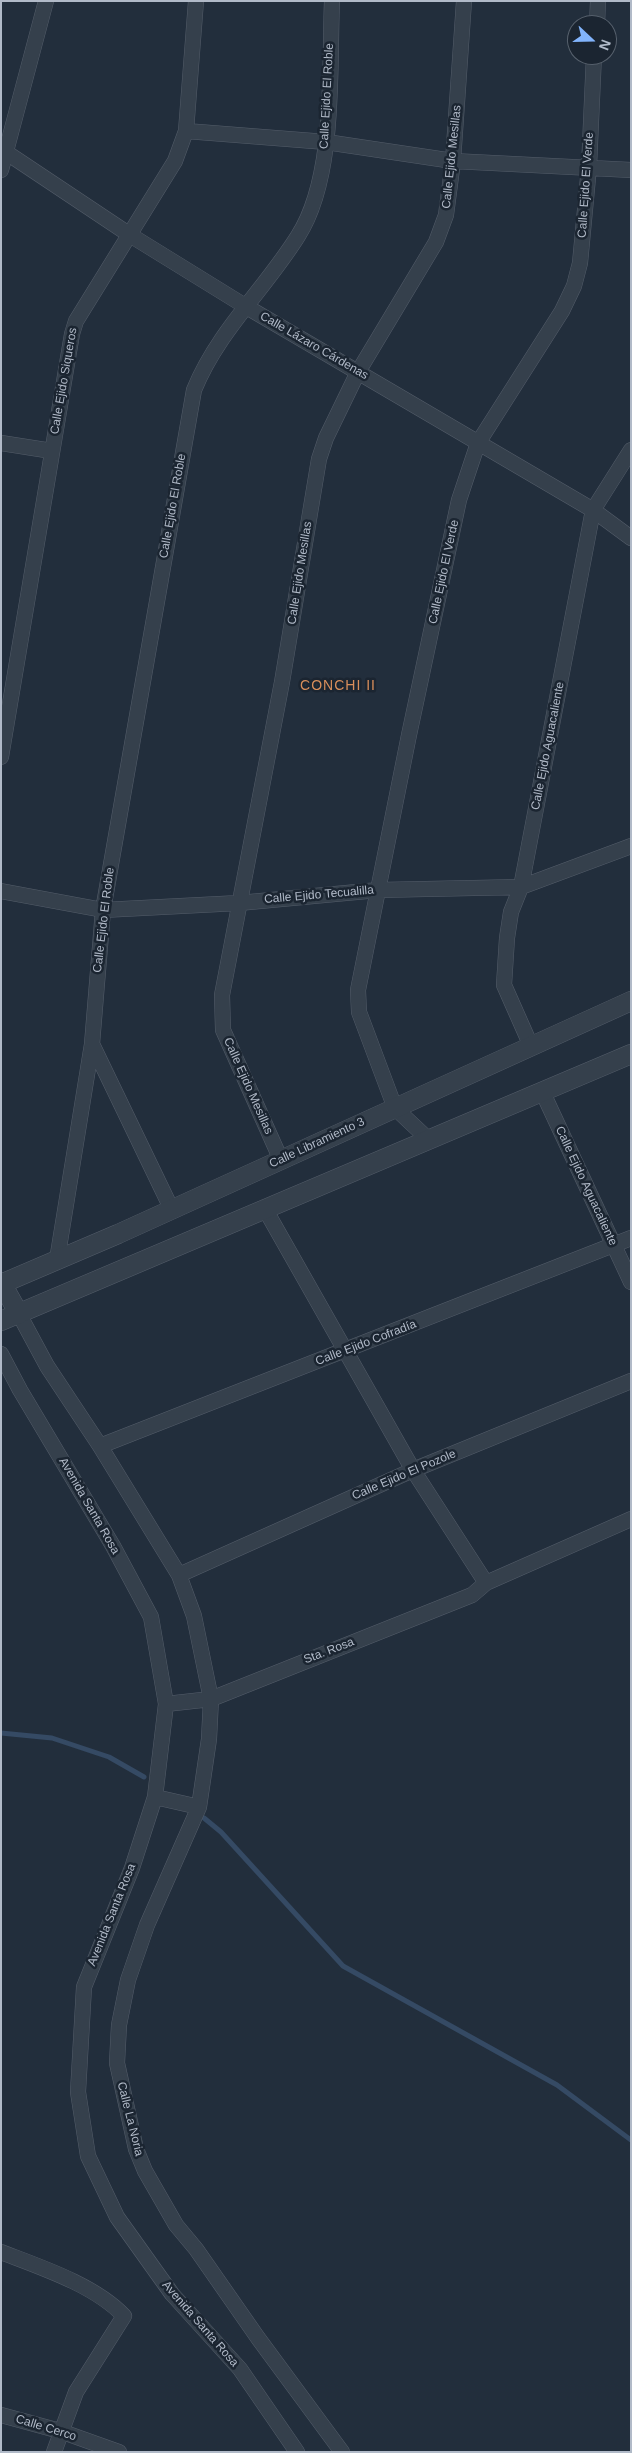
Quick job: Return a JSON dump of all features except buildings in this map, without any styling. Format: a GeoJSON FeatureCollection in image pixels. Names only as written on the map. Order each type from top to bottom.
{"type":"FeatureCollection","features":[{"type":"Feature","properties":{"kind":"street"},"geometry":{"type":"LineString","coordinates":[[1,170],[4,151],[46,1]]}},
{"type":"Feature","properties":{"kind":"street","name":"Calle Ejido Siqueros"},"geometry":{"type":"LineString","coordinates":[[1,757],[52,450],[76,321],[175,161],[186,131],[196,1]]}},
{"type":"Feature","properties":{"kind":"street","name":"Calle Ejido El Roble"},"geometry":{"type":"LineString","coordinates":[[57,1260],[92,1044],[103,910],[194,390],[210,356],[298,236],[318,188],[326,142],[332,1]]}},
{"type":"Feature","properties":{"kind":"street","name":"Calle Ejido Mesillas"},"geometry":{"type":"LineString","coordinates":[[281,1160],[223,1030],[222,995],[282,682],[319,459],[326,438],[358,372],[436,242],[446,215],[453,162],[464,1]]}},
{"type":"Feature","properties":{"kind":"street"},"geometry":{"type":"LineString","coordinates":[[597,15],[598,1]]}},
{"type":"Feature","properties":{"kind":"street","name":"Calle Ejido El Verde"},"geometry":{"type":"LineString","coordinates":[[395,1108],[359,1012],[358,990],[459,500],[478,443],[562,312],[574,286],[580,263],[589,167],[594,65]]}},
{"type":"Feature","properties":{"kind":"street"},"geometry":{"type":"LineString","coordinates":[[186,131],[326,142],[453,162],[631,170]]}},
{"type":"Feature","properties":{"kind":"street","name":"Calle Lázaro Cárdenas"},"geometry":{"type":"LineString","coordinates":[[4,151],[130,235],[245,306],[593,510],[631,538]]}},
{"type":"Feature","properties":{"kind":"street"},"geometry":{"type":"LineString","coordinates":[[1,443],[52,450]]}},
{"type":"Feature","properties":{"kind":"street","name":"Calle Ejido Aguacaliente"},"geometry":{"type":"LineString","coordinates":[[531,1046],[504,985],[511,912],[521,888],[593,510],[631,450]]}},
{"type":"Feature","properties":{"kind":"street","name":"Calle Ejido Tecualilla"},"geometry":{"type":"LineString","coordinates":[[1,891],[103,910],[239,902],[378,890],[521,888],[631,846]]}},
{"type":"Feature","properties":{"kind":"street","name":"Calle Libramiento 3"},"geometry":{"type":"LineString","coordinates":[[2,1283],[172,1210],[631,1001]]}},
{"type":"Feature","properties":{"kind":"street"},"geometry":{"type":"LineString","coordinates":[[92,1044],[172,1210]]}},
{"type":"Feature","properties":{"kind":"street"},"geometry":{"type":"LineString","coordinates":[[1,1321],[631,1054]]}},
{"type":"Feature","properties":{"kind":"street","name":"Calle Ejido Aguacaliente"},"geometry":{"type":"LineString","coordinates":[[542,1091],[631,1282]]}},
{"type":"Feature","properties":{"kind":"street"},"geometry":{"type":"LineString","coordinates":[[395,1108],[428,1139]]}},
{"type":"Feature","properties":{"kind":"street"},"geometry":{"type":"LineString","coordinates":[[265,1209],[412,1470],[486,1583]]}},
{"type":"Feature","properties":{"kind":"street","name":"Calle Ejido Cofradía"},"geometry":{"type":"LineString","coordinates":[[100,1446],[631,1238]]}},
{"type":"Feature","properties":{"kind":"street"},"geometry":{"type":"LineString","coordinates":[[2,1283],[47,1366],[100,1446],[179,1575],[194,1616],[211,1699],[209,1739],[199,1807],[155,1797]]}},
{"type":"Feature","properties":{"kind":"street","name":"Avenida Santa Rosa"},"geometry":{"type":"LineString","coordinates":[[1,1354],[20,1390],[114,1546],[151,1618],[166,1704],[155,1797],[132,1868],[84,1986],[78,2092],[88,2156],[117,2217],[172,2294],[240,2369],[297,2452]]}},
{"type":"Feature","properties":{"kind":"street","name":"Calle Ejido El Pozole"},"geometry":{"type":"LineString","coordinates":[[179,1575],[412,1470],[631,1381]]}},
{"type":"Feature","properties":{"kind":"street","name":"Sta. Rosa"},"geometry":{"type":"LineString","coordinates":[[166,1704],[211,1699],[472,1595],[486,1583],[631,1519]]}},
{"type":"Feature","properties":{"kind":"street","name":"Calle La Noria"},"geometry":{"type":"LineString","coordinates":[[199,1807],[147,1925],[128,1980],[119,2025],[117,2063],[136,2149],[144,2171],[176,2225],[196,2249],[258,2338],[342,2452]]}},
{"type":"Feature","properties":{"kind":"street"},"geometry":{"type":"LineString","coordinates":[[1,2252],[60,2274],[115,2306],[124,2316],[76,2392],[60,2431],[54,2452]]}},
{"type":"Feature","properties":{"kind":"street","name":"Calle Cerco"},"geometry":{"type":"LineString","coordinates":[[1,2415],[60,2431],[119,2452]]}},
{"type":"Feature","properties":{"kind":"waterway"},"geometry":{"type":"LineString","coordinates":[[1,1733],[52,1738],[109,1757],[144,1777]]}},
{"type":"Feature","properties":{"kind":"waterway"},"geometry":{"type":"LineString","coordinates":[[204,1818],[221,1832],[343,1966],[557,2085],[631,2140]]}},
{"type":"Feature","properties":{"kind":"district","name":"CONCHI II"},"geometry":{"type":"Point","coordinates":[338,686]}}]}
